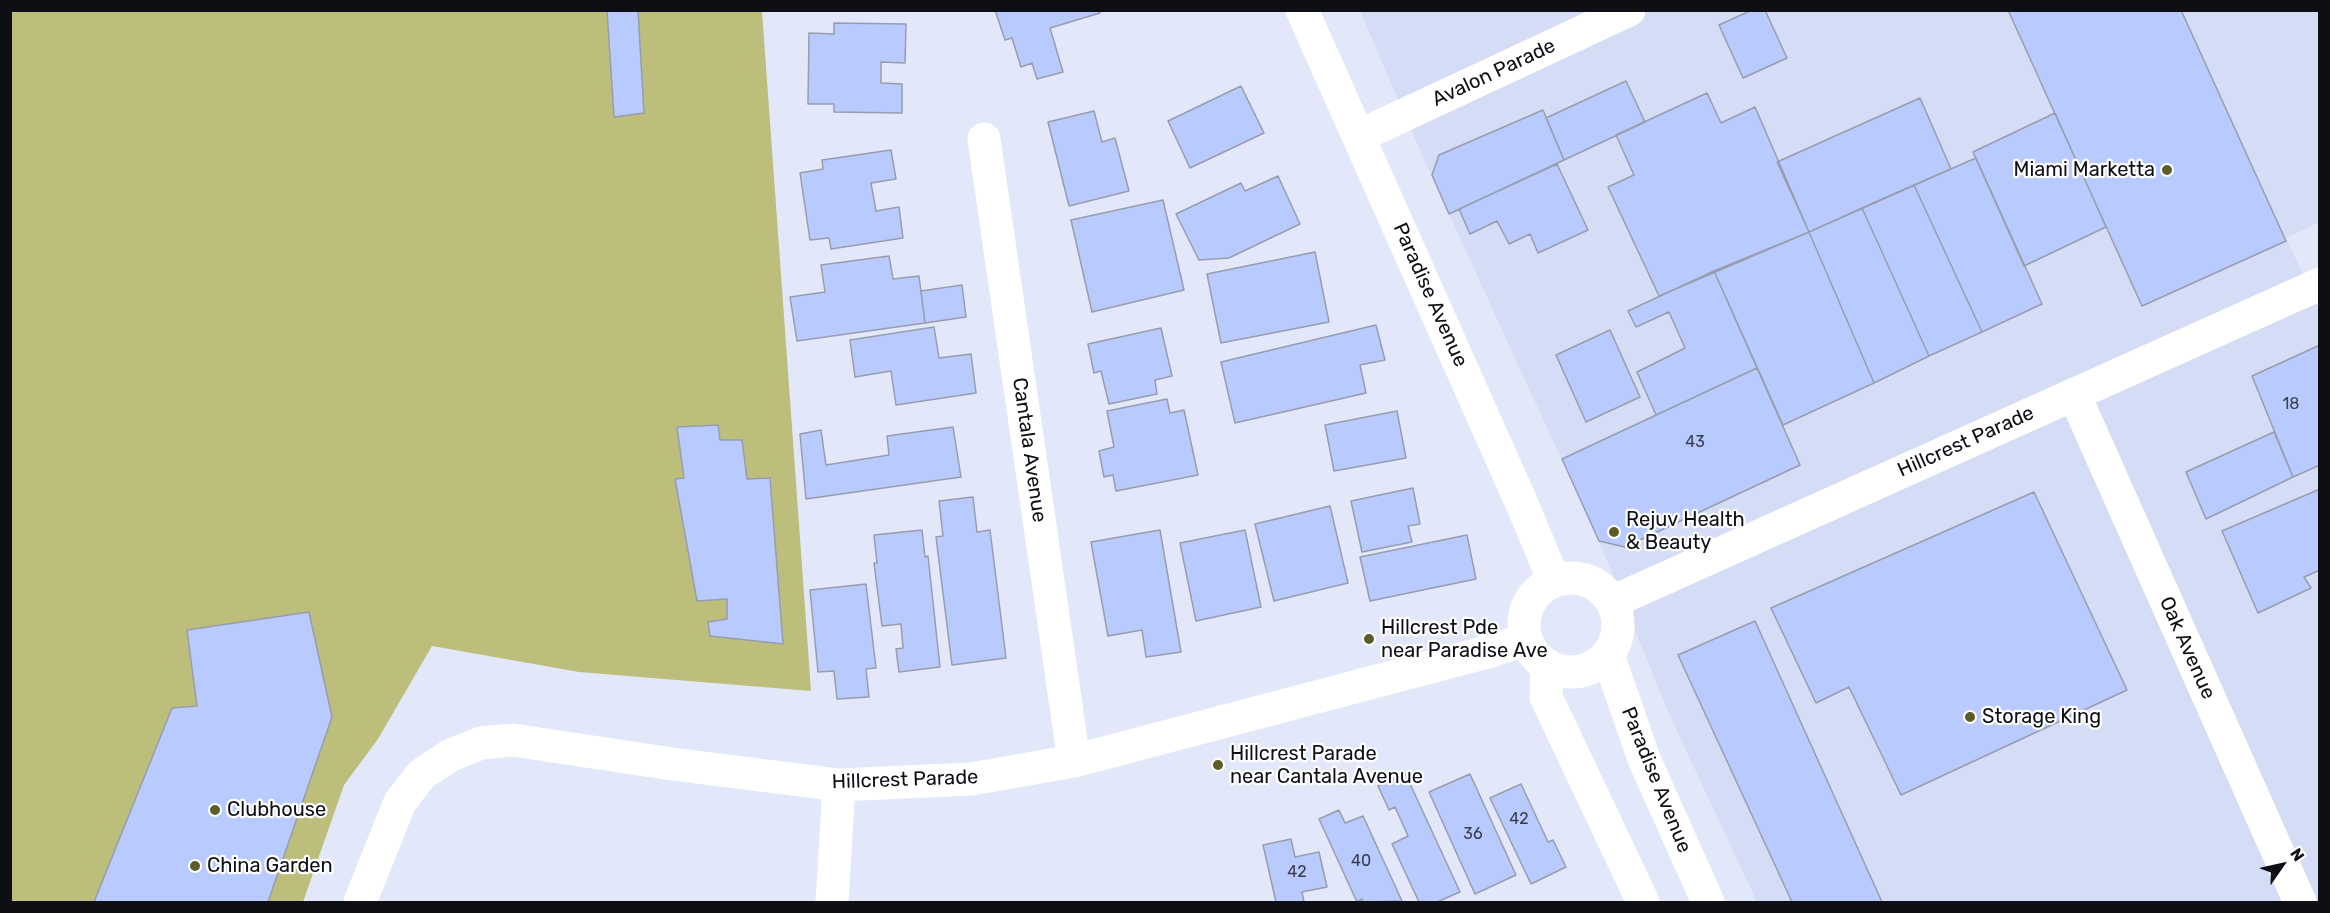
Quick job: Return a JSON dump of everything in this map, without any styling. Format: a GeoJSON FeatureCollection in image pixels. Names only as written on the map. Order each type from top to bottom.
{"type":"FeatureCollection","features":[{"type":"Feature","properties":{"kind":"street","name":"Paradise Avenue"},"geometry":{"type":"LineString","coordinates":[[1302,10],[1522,504],[1554,581]]}},
{"type":"Feature","properties":{"kind":"street","name":"Avalon Parade"},"geometry":{"type":"LineString","coordinates":[[1359,136],[1629,10]]}},
{"type":"Feature","properties":{"kind":"street","name":"Cantala Avenue"},"geometry":{"type":"LineString","coordinates":[[984,139],[1074,761]]}},
{"type":"Feature","properties":{"kind":"street","name":"Hillcrest Parade"},"geometry":{"type":"LineString","coordinates":[[1612,602],[2319,284]]}},
{"type":"Feature","properties":{"kind":"street","name":"Oak Avenue"},"geometry":{"type":"LineString","coordinates":[[2074,394],[2301,903]]}},
{"type":"Feature","properties":{"kind":"street"},"geometry":{"type":"LineString","coordinates":[[1567,578],[1580,579],[1593,584],[1612,602],[1617,616],[1618,630],[1615,643],[1608,655],[1598,664],[1579,671],[1559,671],[1547,666],[1531,650],[1526,639],[1525,618],[1532,599],[1542,588],[1554,581],[1567,578]]}},
{"type":"Feature","properties":{"kind":"street","name":"Hillcrest Parade"},"geometry":{"type":"LineString","coordinates":[[360,903],[399,802],[422,774],[451,755],[481,742],[513,740],[672,764],[839,785],[971,779],[1074,761],[1479,654],[1526,639]]}},
{"type":"Feature","properties":{"kind":"street","name":"Paradise Avenue"},"geometry":{"type":"LineString","coordinates":[[1608,655],[1644,759],[1708,903]]}},
{"type":"Feature","properties":{"kind":"street"},"geometry":{"type":"LineString","coordinates":[[1547,666],[1546,697],[1643,903]]}},
{"type":"Feature","properties":{"kind":"street"},"geometry":{"type":"LineString","coordinates":[[832,903],[839,785]]}},
{"type":"Feature","properties":{"kind":"shaded area"},"geometry":{"type":"Polygon","coordinates":[[[1360,11],[2319,11],[2319,222],[2286,238],[2320,311],[2319,902],[1757,902],[1670,716],[1599,541],[1425,162],[1360,11]]]}},
{"type":"Feature","properties":{"kind":"green space"},"geometry":{"type":"Polygon","coordinates":[[[10,11],[762,11],[811,691],[579,672],[432,646],[378,739],[344,785],[303,902],[11,902],[10,11]]]}},
{"type":"Feature","properties":{"kind":"building"},"geometry":{"type":"Polygon","coordinates":[[[607,10],[638,10],[644,113],[614,117],[607,10]]]}},
{"type":"Feature","properties":{"kind":"building"},"geometry":{"type":"Polygon","coordinates":[[[995,10],[1099,10],[1100,13],[1050,28],[1063,72],[1037,79],[1032,63],[1021,67],[1012,38],[1005,40],[995,10]]]}},
{"type":"Feature","properties":{"kind":"building"},"geometry":{"type":"Polygon","coordinates":[[[1752,10],[1765,10],[1787,58],[1743,78],[1719,25],[1752,10]]]}},
{"type":"Feature","properties":{"kind":"building","name":"Miami Marketta"},"geometry":{"type":"Polygon","coordinates":[[[2008,10],[2181,10],[2286,241],[2142,306],[2008,10]]]}},
{"type":"Feature","properties":{"kind":"building"},"geometry":{"type":"Polygon","coordinates":[[[834,23],[906,24],[905,63],[881,62],[881,83],[902,84],[902,113],[834,112],[834,104],[808,104],[809,33],[834,34],[834,23]]]}},
{"type":"Feature","properties":{"kind":"building"},"geometry":{"type":"Polygon","coordinates":[[[1626,81],[1645,122],[1564,160],[1546,118],[1626,81]]]}},
{"type":"Feature","properties":{"kind":"building"},"geometry":{"type":"Polygon","coordinates":[[[1241,86],[1264,133],[1190,168],[1168,121],[1241,86]]]}},
{"type":"Feature","properties":{"kind":"building"},"geometry":{"type":"Polygon","coordinates":[[[1707,93],[1721,123],[1755,107],[1809,232],[1659,296],[1608,187],[1634,175],[1616,135],[1707,93]]]}},
{"type":"Feature","properties":{"kind":"building"},"geometry":{"type":"Polygon","coordinates":[[[1920,98],[1951,169],[1809,232],[1777,162],[1920,98]]]}},
{"type":"Feature","properties":{"kind":"building"},"geometry":{"type":"Polygon","coordinates":[[[1543,110],[1564,160],[1449,214],[1432,175],[1439,155],[1543,110]]]}},
{"type":"Feature","properties":{"kind":"building"},"geometry":{"type":"Polygon","coordinates":[[[1094,111],[1102,142],[1115,138],[1129,191],[1069,206],[1048,122],[1094,111]]]}},
{"type":"Feature","properties":{"kind":"building"},"geometry":{"type":"Polygon","coordinates":[[[2055,113],[2106,227],[2024,266],[1973,152],[2055,113]]]}},
{"type":"Feature","properties":{"kind":"building"},"geometry":{"type":"Polygon","coordinates":[[[891,150],[896,179],[871,183],[876,211],[899,207],[903,238],[831,249],[829,238],[810,240],[800,173],[823,169],[822,160],[891,150]]]}},
{"type":"Feature","properties":{"kind":"building"},"geometry":{"type":"Polygon","coordinates":[[[1976,158],[2042,304],[1982,332],[1914,185],[1976,158]]]}},
{"type":"Feature","properties":{"kind":"building"},"geometry":{"type":"Polygon","coordinates":[[[1557,164],[1588,230],[1538,253],[1530,234],[1509,244],[1497,221],[1470,234],[1459,209],[1557,164]]]}},
{"type":"Feature","properties":{"kind":"building"},"geometry":{"type":"Polygon","coordinates":[[[1278,176],[1300,224],[1229,258],[1199,260],[1176,214],[1241,183],[1245,191],[1278,176]]]}},
{"type":"Feature","properties":{"kind":"building"},"geometry":{"type":"Polygon","coordinates":[[[1914,185],[1982,332],[1929,356],[1862,208],[1914,185]]]}},
{"type":"Feature","properties":{"kind":"building"},"geometry":{"type":"Polygon","coordinates":[[[1163,200],[1184,290],[1092,312],[1071,220],[1163,200]]]}},
{"type":"Feature","properties":{"kind":"building"},"geometry":{"type":"Polygon","coordinates":[[[1862,208],[1929,356],[1874,383],[1809,232],[1862,208]]]}},
{"type":"Feature","properties":{"kind":"building"},"geometry":{"type":"Polygon","coordinates":[[[1809,232],[1874,383],[1783,425],[1714,271],[1809,232]]]}},
{"type":"Feature","properties":{"kind":"building"},"geometry":{"type":"Polygon","coordinates":[[[1315,252],[1329,322],[1221,343],[1207,274],[1315,252]]]}},
{"type":"Feature","properties":{"kind":"building"},"geometry":{"type":"Polygon","coordinates":[[[889,256],[893,279],[919,276],[925,323],[797,341],[790,297],[825,292],[821,265],[889,256]]]}},
{"type":"Feature","properties":{"kind":"building"},"geometry":{"type":"Polygon","coordinates":[[[1714,271],[1757,368],[1656,415],[1637,372],[1685,348],[1669,312],[1636,327],[1628,311],[1714,271]]]}},
{"type":"Feature","properties":{"kind":"building"},"geometry":{"type":"Polygon","coordinates":[[[962,285],[966,317],[925,323],[921,291],[962,285]]]}},
{"type":"Feature","properties":{"kind":"building"},"geometry":{"type":"Polygon","coordinates":[[[1376,325],[1385,360],[1360,365],[1366,393],[1235,423],[1221,362],[1376,325]]]}},
{"type":"Feature","properties":{"kind":"building"},"geometry":{"type":"Polygon","coordinates":[[[934,327],[939,358],[971,354],[976,393],[896,405],[891,371],[855,377],[850,340],[934,327]]]}},
{"type":"Feature","properties":{"kind":"building"},"geometry":{"type":"Polygon","coordinates":[[[1161,328],[1172,376],[1155,380],[1157,394],[1109,404],[1101,371],[1094,373],[1088,344],[1161,328]]]}},
{"type":"Feature","properties":{"kind":"building"},"geometry":{"type":"Polygon","coordinates":[[[1610,330],[1640,397],[1586,422],[1556,355],[1610,330]]]}},
{"type":"Feature","properties":{"kind":"building"},"geometry":{"type":"Polygon","coordinates":[[[2320,345],[2320,465],[2293,477],[2252,376],[2320,345]]]}},
{"type":"Feature","properties":{"kind":"building"},"geometry":{"type":"Polygon","coordinates":[[[1757,368],[1800,465],[1625,547],[1599,541],[1562,459],[1757,368]]]}},
{"type":"Feature","properties":{"kind":"building"},"geometry":{"type":"Polygon","coordinates":[[[1167,399],[1170,413],[1184,410],[1198,475],[1116,491],[1113,475],[1104,477],[1099,451],[1114,447],[1107,411],[1167,399]]]}},
{"type":"Feature","properties":{"kind":"building"},"geometry":{"type":"Polygon","coordinates":[[[1397,411],[1406,458],[1334,471],[1325,425],[1397,411]]]}},
{"type":"Feature","properties":{"kind":"building"},"geometry":{"type":"Polygon","coordinates":[[[718,425],[720,440],[742,440],[747,479],[770,478],[783,644],[710,636],[708,622],[727,619],[727,599],[697,601],[675,479],[684,478],[677,427],[718,425]]]}},
{"type":"Feature","properties":{"kind":"building"},"geometry":{"type":"Polygon","coordinates":[[[953,427],[961,477],[806,499],[800,434],[821,430],[826,465],[889,455],[887,436],[953,427]]]}},
{"type":"Feature","properties":{"kind":"building"},"geometry":{"type":"Polygon","coordinates":[[[2274,432],[2293,477],[2206,519],[2186,472],[2274,432]]]}},
{"type":"Feature","properties":{"kind":"building"},"geometry":{"type":"Polygon","coordinates":[[[1413,488],[1420,524],[1408,526],[1412,542],[1362,552],[1351,501],[1413,488]]]}},
{"type":"Feature","properties":{"kind":"building"},"geometry":{"type":"Polygon","coordinates":[[[2320,489],[2320,570],[2304,577],[2311,588],[2258,613],[2222,531],[2320,489]]]}},
{"type":"Feature","properties":{"kind":"building"},"geometry":{"type":"Polygon","coordinates":[[[2034,492],[2127,690],[1901,795],[1849,687],[1816,703],[1771,608],[2034,492]]]}},
{"type":"Feature","properties":{"kind":"building"},"geometry":{"type":"Polygon","coordinates":[[[973,497],[977,532],[990,530],[1006,658],[952,665],[936,537],[943,536],[939,501],[973,497]]]}},
{"type":"Feature","properties":{"kind":"building"},"geometry":{"type":"Polygon","coordinates":[[[1330,506],[1348,583],[1274,601],[1255,524],[1330,506]]]}},
{"type":"Feature","properties":{"kind":"building"},"geometry":{"type":"Polygon","coordinates":[[[922,530],[925,557],[928,556],[940,667],[899,672],[896,649],[903,648],[901,624],[882,626],[874,563],[877,563],[874,535],[922,530]]]}},
{"type":"Feature","properties":{"kind":"building"},"geometry":{"type":"Polygon","coordinates":[[[1160,530],[1181,652],[1146,657],[1142,630],[1108,636],[1091,542],[1160,530]]]}},
{"type":"Feature","properties":{"kind":"building"},"geometry":{"type":"Polygon","coordinates":[[[1245,530],[1261,607],[1196,621],[1180,543],[1245,530]]]}},
{"type":"Feature","properties":{"kind":"building"},"geometry":{"type":"Polygon","coordinates":[[[1467,535],[1476,579],[1370,601],[1360,557],[1467,535]]]}},
{"type":"Feature","properties":{"kind":"building"},"geometry":{"type":"Polygon","coordinates":[[[866,584],[876,668],[866,669],[869,697],[837,699],[834,671],[818,672],[810,590],[866,584]]]}},
{"type":"Feature","properties":{"kind":"building","name":"Clubhouse"},"geometry":{"type":"Polygon","coordinates":[[[309,612],[332,717],[268,902],[94,902],[172,708],[197,706],[187,630],[309,612]]]}},
{"type":"Feature","properties":{"kind":"building"},"geometry":{"type":"Polygon","coordinates":[[[1755,621],[1882,902],[1792,902],[1678,655],[1755,621]]]}},
{"type":"Feature","properties":{"kind":"building"},"geometry":{"type":"Polygon","coordinates":[[[1405,773],[1460,892],[1437,902],[1419,902],[1392,844],[1408,836],[1395,807],[1389,810],[1378,786],[1405,773]]]}},
{"type":"Feature","properties":{"kind":"building"},"geometry":{"type":"Polygon","coordinates":[[[1470,774],[1516,875],[1475,894],[1429,792],[1470,774]]]}},
{"type":"Feature","properties":{"kind":"building"},"geometry":{"type":"Polygon","coordinates":[[[1521,784],[1548,842],[1553,840],[1566,867],[1531,884],[1490,798],[1521,784]]]}},
{"type":"Feature","properties":{"kind":"building"},"geometry":{"type":"Polygon","coordinates":[[[1339,810],[1345,823],[1363,816],[1402,901],[1363,902],[1362,899],[1357,902],[1319,819],[1339,810]]]}},
{"type":"Feature","properties":{"kind":"building"},"geometry":{"type":"Polygon","coordinates":[[[1291,839],[1295,857],[1319,852],[1327,887],[1302,892],[1304,902],[1276,902],[1263,845],[1291,839]]]}},
{"type":"Feature","properties":{"kind":"place","name":"Miami Marketta"},"geometry":{"type":"Point","coordinates":[2167,170]}},
{"type":"Feature","properties":{"kind":"place","name":"Rejuv Health & Beauty"},"geometry":{"type":"Point","coordinates":[1614,532]}},
{"type":"Feature","properties":{"kind":"place","name":"Hillcrest Pde near Paradise Ave"},"geometry":{"type":"Point","coordinates":[1369,639]}},
{"type":"Feature","properties":{"kind":"place","name":"Storage King"},"geometry":{"type":"Point","coordinates":[1970,717]}},
{"type":"Feature","properties":{"kind":"place","name":"Hillcrest Parade near Cantala Avenue"},"geometry":{"type":"Point","coordinates":[1218,765]}},
{"type":"Feature","properties":{"kind":"place","name":"Clubhouse"},"geometry":{"type":"Point","coordinates":[215,810]}},
{"type":"Feature","properties":{"kind":"place","name":"China Garden"},"geometry":{"type":"Point","coordinates":[195,866]}}]}
